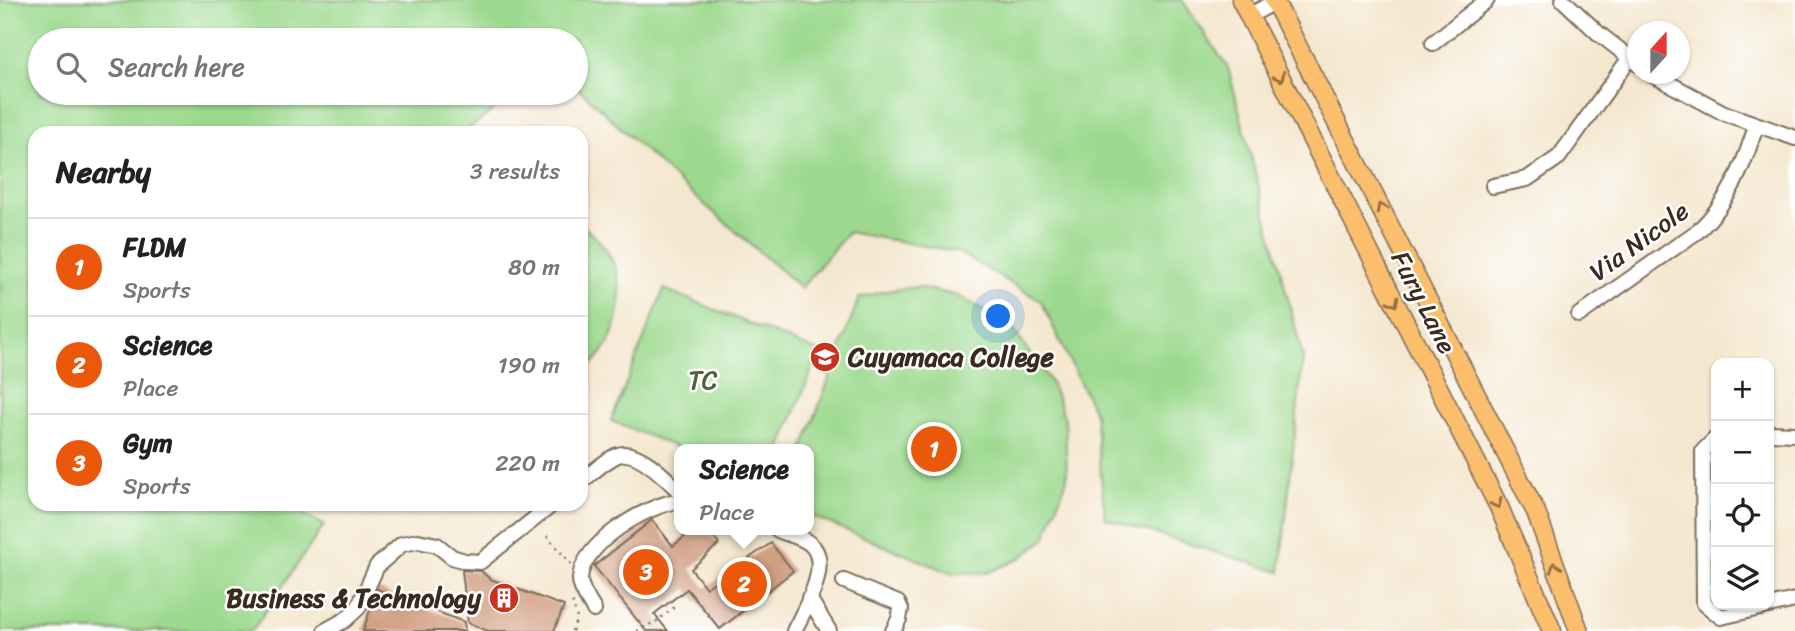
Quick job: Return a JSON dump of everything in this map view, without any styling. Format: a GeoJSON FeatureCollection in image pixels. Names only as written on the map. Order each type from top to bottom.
{"type":"FeatureCollection","features":[{"type":"Feature","properties":{"kind":"main road","name":"Fury Lane"},"geometry":{"type":"LineString","coordinates":[[1276,1],[1536,512],[1579,631]]}},
{"type":"Feature","properties":{"kind":"main road","name":"Fury Lane"},"geometry":{"type":"LineString","coordinates":[[1245,8],[1499,507],[1552,631]]}},
{"type":"Feature","properties":{"kind":"street"},"geometry":{"type":"LineString","coordinates":[[1433,43],[1487,0]]}},
{"type":"Feature","properties":{"kind":"street"},"geometry":{"type":"LineString","coordinates":[[1563,0],[1627,57]]}},
{"type":"Feature","properties":{"kind":"street"},"geometry":{"type":"LineString","coordinates":[[1245,8],[1276,1]]}},
{"type":"Feature","properties":{"kind":"street"},"geometry":{"type":"LineString","coordinates":[[1493,186],[1527,179],[1559,157],[1627,70]]}},
{"type":"Feature","properties":{"kind":"street"},"geometry":{"type":"LineString","coordinates":[[1669,84],[1756,126],[1795,138]]}},
{"type":"Feature","properties":{"kind":"street","name":"Via Nicole"},"geometry":{"type":"LineString","coordinates":[[1579,315],[1698,231],[1709,220],[1736,183],[1756,126]]}},
{"type":"Feature","properties":{"kind":"street"},"geometry":{"type":"LineString","coordinates":[[1774,433],[1795,434]]}},
{"type":"Feature","properties":{"kind":"street"},"geometry":{"type":"LineString","coordinates":[[1711,443],[1703,451],[1704,603],[1721,617],[1795,600]]}},
{"type":"Feature","properties":{"kind":"street"},"geometry":{"type":"LineString","coordinates":[[588,477],[618,455],[634,455],[658,471],[674,486]]}},
{"type":"Feature","properties":{"kind":"street"},"geometry":{"type":"LineString","coordinates":[[594,610],[580,580],[586,556],[624,524],[648,511],[674,503]]}},
{"type":"Feature","properties":{"kind":"street"},"geometry":{"type":"LineString","coordinates":[[325,631],[345,620],[358,608],[377,566],[402,544],[418,541],[437,545],[452,556],[465,561],[480,562],[544,511]]}},
{"type":"Feature","properties":{"kind":"street"},"geometry":{"type":"LineString","coordinates":[[789,535],[810,544],[818,558],[818,575],[794,631]]}},
{"type":"Feature","properties":{"kind":"street"},"geometry":{"type":"LineString","coordinates":[[844,581],[898,603],[901,609],[899,619],[892,631]]}},
{"type":"Feature","properties":{"kind":"street"},"geometry":{"type":"LineString","coordinates":[[809,598],[829,631]]}},
{"type":"Feature","properties":{"kind":"path"},"geometry":{"type":"LineString","coordinates":[[547,536],[574,566]]}},
{"type":"Feature","properties":{"kind":"path"},"geometry":{"type":"LineString","coordinates":[[638,631],[657,621],[677,605]]}},
{"type":"Feature","properties":{"kind":"green space"},"geometry":{"type":"Polygon","coordinates":[[[0,0],[1182,0],[1228,68],[1303,357],[1280,572],[1105,518],[1095,414],[1041,301],[958,252],[848,232],[801,288],[673,177],[588,97],[588,28],[28,28],[28,105],[500,105],[472,126],[28,126],[28,511],[297,511],[324,525],[252,631],[0,631],[0,0]]]}},
{"type":"Feature","properties":{"kind":"green space"},"geometry":{"type":"Polygon","coordinates":[[[588,230],[605,249],[613,263],[620,293],[615,325],[600,356],[588,369],[588,230]]]}},
{"type":"Feature","properties":{"kind":"green space"},"geometry":{"type":"Polygon","coordinates":[[[918,287],[958,296],[1009,324],[1051,383],[1065,419],[1067,479],[1045,539],[1019,559],[987,573],[951,573],[814,517],[814,444],[805,444],[859,298],[918,287]]]}},
{"type":"Feature","properties":{"kind":"green space","name":"TC"},"geometry":{"type":"Polygon","coordinates":[[[664,289],[819,352],[782,444],[674,444],[674,446],[611,421],[664,289]]]}},
{"type":"Feature","properties":{"kind":"building"},"geometry":{"type":"Polygon","coordinates":[[[652,520],[673,546],[687,535],[711,535],[719,544],[691,569],[706,588],[771,543],[793,571],[720,629],[687,589],[654,614],[668,631],[646,631],[594,566],[652,520]]]}},
{"type":"Feature","properties":{"kind":"building","name":"Business & Technology"},"geometry":{"type":"Polygon","coordinates":[[[462,570],[481,571],[490,579],[564,606],[554,631],[488,631],[468,623],[462,570]]]}},
{"type":"Feature","properties":{"kind":"building","name":"Business & Technology"},"geometry":{"type":"Polygon","coordinates":[[[377,589],[464,622],[465,631],[363,631],[377,589]]]}},
{"type":"Feature","properties":{"kind":"place","name":"Cuyamaca College"},"geometry":{"type":"Point","coordinates":[825,357]}},
{"type":"Feature","properties":{"kind":"place","name":"FLDM"},"geometry":{"type":"Point","coordinates":[934,449]}},
{"type":"Feature","properties":{"kind":"place","name":"Gym"},"geometry":{"type":"Point","coordinates":[646,572]}},
{"type":"Feature","properties":{"kind":"place","name":"Science"},"geometry":{"type":"Point","coordinates":[744,584]}},
{"type":"Feature","properties":{"kind":"place","name":"Business & Technology"},"geometry":{"type":"Point","coordinates":[504,598]}}]}
